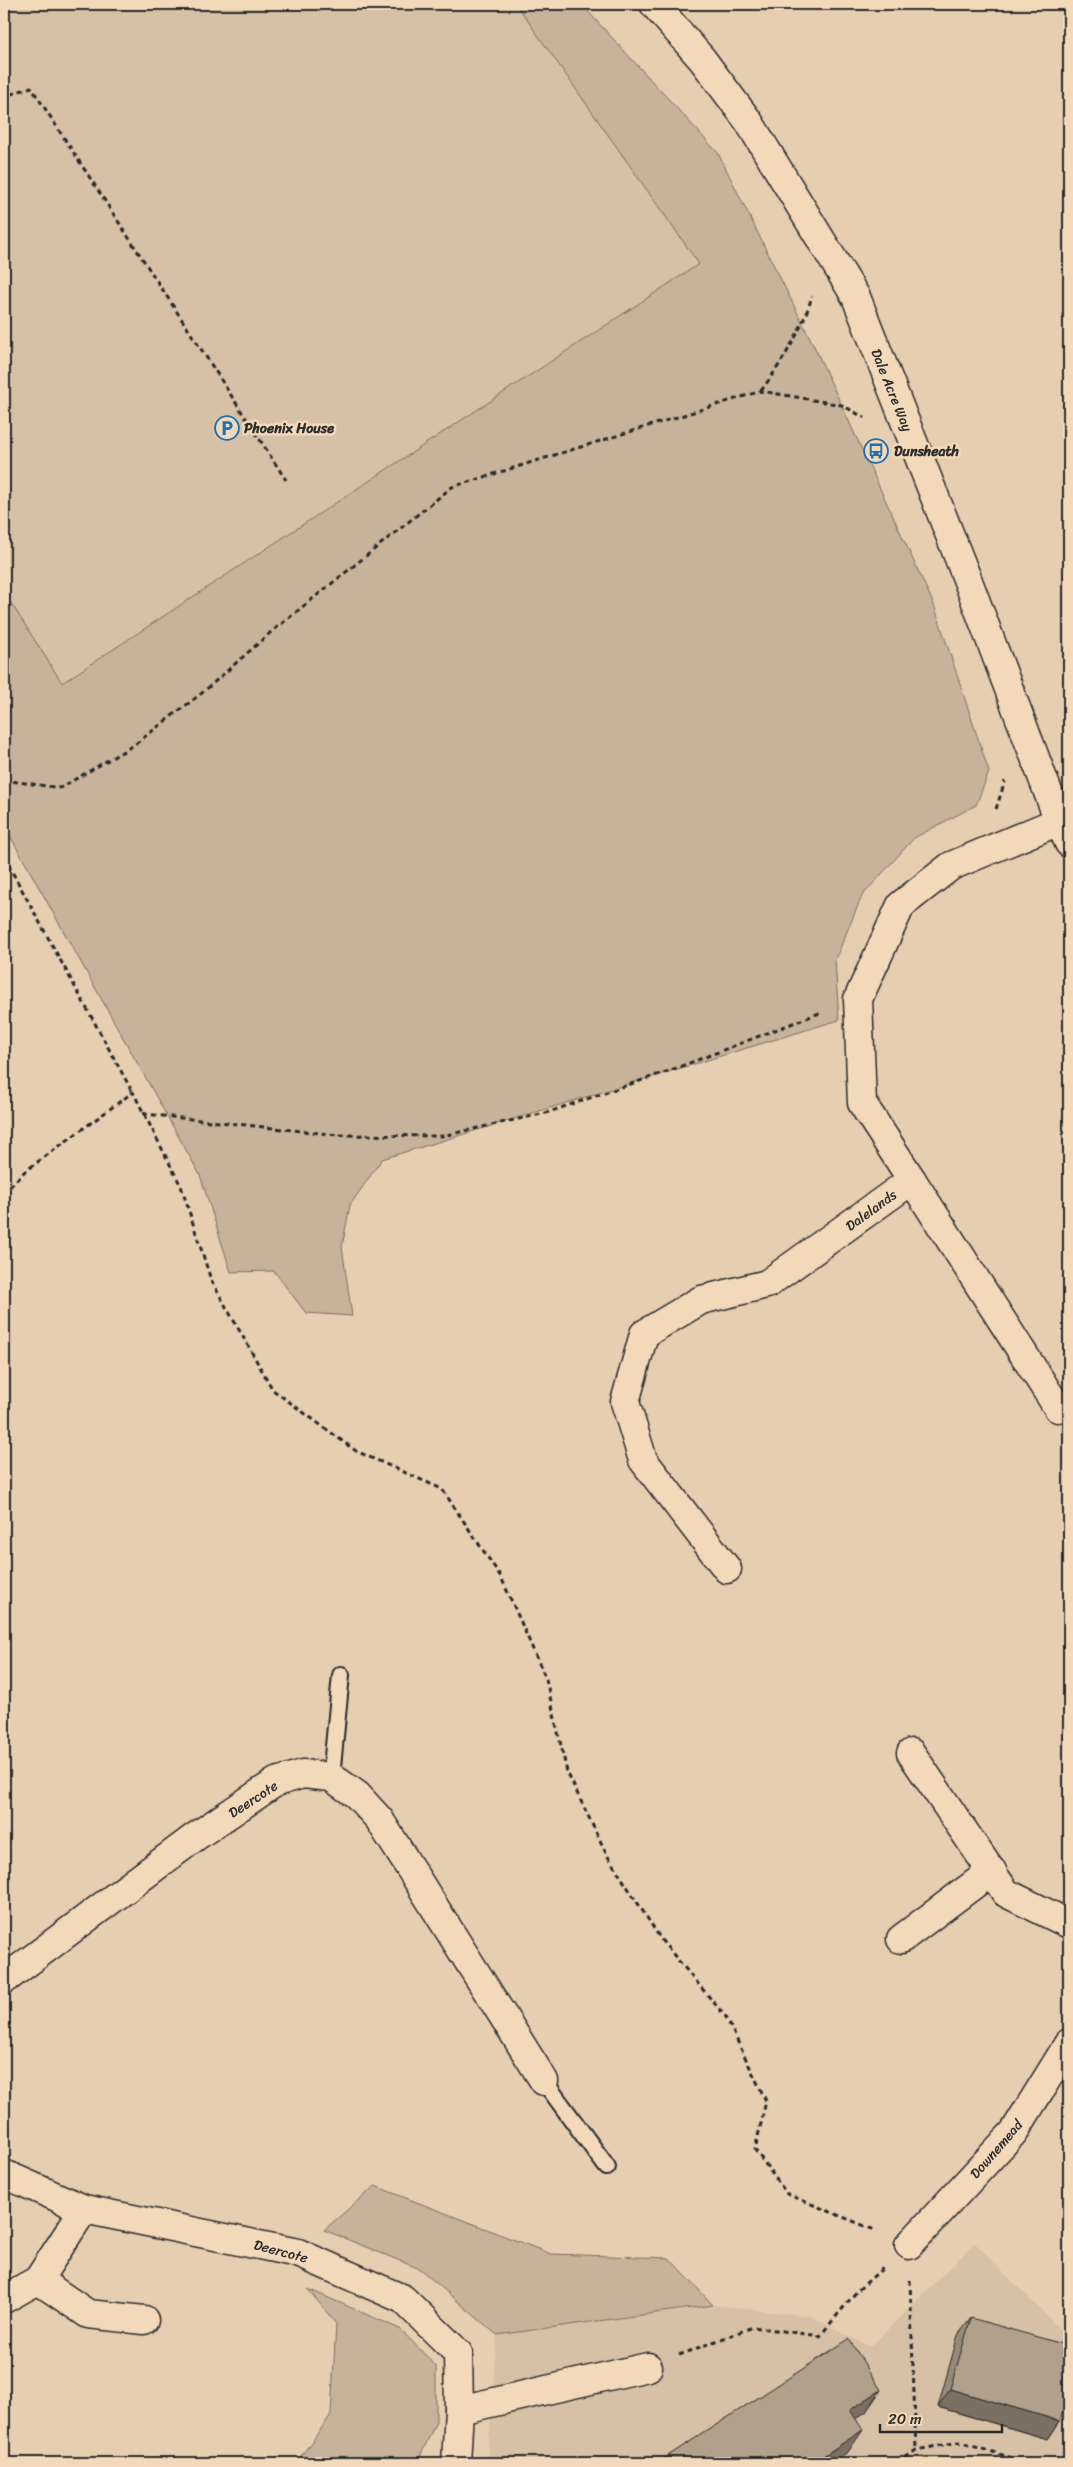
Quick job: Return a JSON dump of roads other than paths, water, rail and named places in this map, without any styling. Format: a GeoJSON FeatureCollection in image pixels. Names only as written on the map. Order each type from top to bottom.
{"type":"FeatureCollection","features":[{"type":"Feature","properties":{"kind":"street","name":"Dale Acre Way"},"geometry":{"type":"LineString","coordinates":[[654,4],[702,59],[750,122],[856,297],[1064,832]]}},
{"type":"Feature","properties":{"kind":"street"},"geometry":{"type":"LineString","coordinates":[[1058,1408],[862,1103],[858,999],[901,905],[951,866],[1064,832]]}},
{"type":"Feature","properties":{"kind":"street","name":"Dalelands"},"geometry":{"type":"LineString","coordinates":[[727,1570],[643,1460],[625,1402],[644,1334],[701,1300],[767,1284],[912,1180]]}},
{"type":"Feature","properties":{"kind":"street"},"geometry":{"type":"LineString","coordinates":[[911,1754],[1006,1893],[1069,1924]]}},
{"type":"Feature","properties":{"kind":"street","name":"Deercote"},"geometry":{"type":"LineString","coordinates":[[4,1980],[195,1837],[276,1782],[303,1774],[331,1777],[357,1795],[379,1819],[544,2081]]}},
{"type":"Feature","properties":{"kind":"street"},"geometry":{"type":"LineString","coordinates":[[901,1939],[992,1871]]}},
{"type":"Feature","properties":{"kind":"street","name":"Downemead"},"geometry":{"type":"LineString","coordinates":[[909,2245],[1014,2132],[1069,2043]]}},
{"type":"Feature","properties":{"kind":"street","name":"Deercote"},"geometry":{"type":"LineString","coordinates":[[4,2174],[84,2209],[298,2253],[403,2299],[458,2353],[459,2410],[456,2463]]}},
{"type":"Feature","properties":{"kind":"street"},"geometry":{"type":"LineString","coordinates":[[4,2298],[38,2280],[84,2209]]}},
{"type":"Feature","properties":{"kind":"street"},"geometry":{"type":"LineString","coordinates":[[38,2280],[88,2314],[144,2320]]}},
{"type":"Feature","properties":{"kind":"street"},"geometry":{"type":"LineString","coordinates":[[459,2410],[648,2367]]}},
{"type":"Feature","properties":{"kind":"lane"},"geometry":{"type":"LineString","coordinates":[[331,1777],[342,1675]]}},
{"type":"Feature","properties":{"kind":"lane"},"geometry":{"type":"LineString","coordinates":[[544,2081],[607,2167]]}},
{"type":"Feature","properties":{"kind":"place","name":"Phoenix House"},"geometry":{"type":"Point","coordinates":[227,428]}},
{"type":"Feature","properties":{"kind":"place","name":"Dunsheath"},"geometry":{"type":"Point","coordinates":[876,451]}}]}
